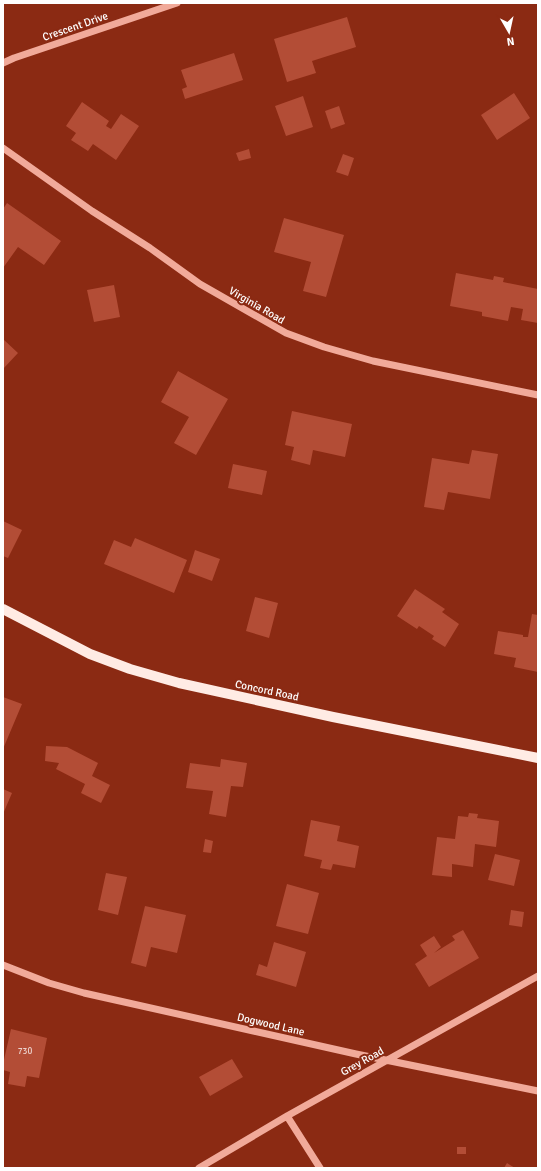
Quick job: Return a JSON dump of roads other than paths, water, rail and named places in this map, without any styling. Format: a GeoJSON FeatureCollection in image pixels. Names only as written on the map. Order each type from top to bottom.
{"type":"FeatureCollection","features":[{"type":"Feature","properties":{"kind":"main road","name":"Concord Road"},"geometry":{"type":"LineString","coordinates":[[3,609],[90,654],[130,669],[179,683],[334,717],[538,758]]}},
{"type":"Feature","properties":{"kind":"street","name":"Crescent Drive"},"geometry":{"type":"LineString","coordinates":[[3,63],[177,3]]}},
{"type":"Feature","properties":{"kind":"street","name":"Virginia Road"},"geometry":{"type":"LineString","coordinates":[[3,148],[200,284],[286,334],[373,361],[538,395]]}},
{"type":"Feature","properties":{"kind":"street","name":"Dogwood Lane"},"geometry":{"type":"LineString","coordinates":[[3,965],[49,983],[84,994],[387,1060],[538,1091]]}},
{"type":"Feature","properties":{"kind":"street","name":"Grey Road"},"geometry":{"type":"LineString","coordinates":[[199,1168],[286,1116],[538,976]]}},
{"type":"Feature","properties":{"kind":"street"},"geometry":{"type":"LineString","coordinates":[[286,1116],[320,1168]]}}]}
